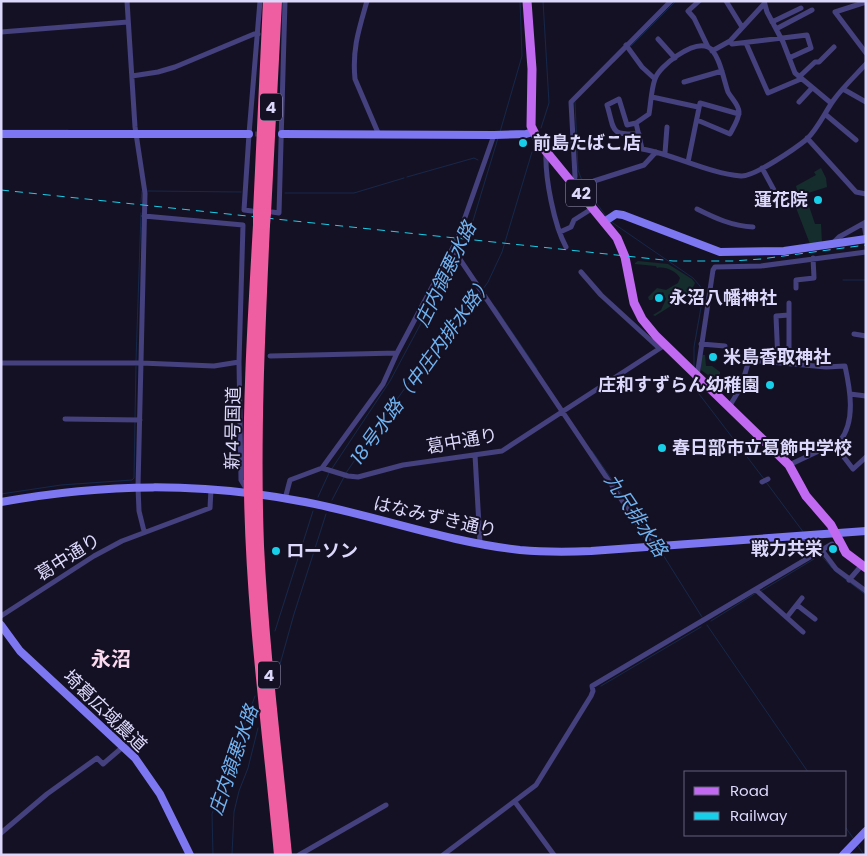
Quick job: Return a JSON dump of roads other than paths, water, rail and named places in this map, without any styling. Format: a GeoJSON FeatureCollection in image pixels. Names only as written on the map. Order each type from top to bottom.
{"type":"FeatureCollection","features":[{"type":"Feature","properties":{"kind":"highway","name":"新4号国道"},"geometry":{"type":"LineString","coordinates":[[268,1],[262,225],[249,415],[255,602],[279,855]]}},
{"type":"Feature","properties":{"kind":"highway","name":"新4号国道"},"geometry":{"type":"LineString","coordinates":[[262,212],[277,1]]}},
{"type":"Feature","properties":{"kind":"highway","name":"新4号国道"},"geometry":{"type":"LineString","coordinates":[[253,493],[288,855]]}},
{"type":"Feature","properties":{"kind":"main road","name":"42"},"geometry":{"type":"LineString","coordinates":[[527,1],[532,69],[530,119],[533,132],[546,151],[617,238],[623,251],[631,295],[637,311],[662,347],[687,366],[789,465],[802,491],[826,518],[846,553],[864,566]]}},
{"type":"Feature","properties":{"kind":"street"},"geometry":{"type":"LineString","coordinates":[[127,1],[136,134],[145,193],[138,487],[138,511],[144,531]]}},
{"type":"Feature","properties":{"kind":"street"},"geometry":{"type":"LineString","coordinates":[[260,1],[252,134],[244,210],[279,213],[279,134],[285,1]]}},
{"type":"Feature","properties":{"kind":"street"},"geometry":{"type":"LineString","coordinates":[[367,1],[355,42],[354,70],[355,79],[378,133]]}},
{"type":"Feature","properties":{"kind":"street"},"geometry":{"type":"LineString","coordinates":[[574,184],[576,176],[571,102],[671,1]]}},
{"type":"Feature","properties":{"kind":"street"},"geometry":{"type":"LineString","coordinates":[[697,120],[730,134],[739,114],[739,110],[728,91],[722,71],[694,18],[688,12],[699,1]]}},
{"type":"Feature","properties":{"kind":"street"},"geometry":{"type":"LineString","coordinates":[[726,1],[742,27]]}},
{"type":"Feature","properties":{"kind":"street"},"geometry":{"type":"LineString","coordinates":[[639,134],[620,135],[615,131],[608,105],[618,98],[627,125],[636,123],[649,114],[658,72],[688,49],[699,46],[710,49],[730,41],[764,2],[781,38],[794,73],[831,103]]}},
{"type":"Feature","properties":{"kind":"street"},"geometry":{"type":"LineString","coordinates":[[866,2],[835,12],[866,53]]}},
{"type":"Feature","properties":{"kind":"street"},"geometry":{"type":"LineString","coordinates":[[772,22],[801,8]]}},
{"type":"Feature","properties":{"kind":"street"},"geometry":{"type":"LineString","coordinates":[[776,30],[812,10]]}},
{"type":"Feature","properties":{"kind":"street"},"geometry":{"type":"LineString","coordinates":[[1,32],[128,22]]}},
{"type":"Feature","properties":{"kind":"street"},"geometry":{"type":"LineString","coordinates":[[132,76],[175,67],[258,34]]}},
{"type":"Feature","properties":{"kind":"street"},"geometry":{"type":"LineString","coordinates":[[730,41],[732,44],[746,43],[807,35],[811,48],[789,58]]}},
{"type":"Feature","properties":{"kind":"street"},"geometry":{"type":"LineString","coordinates":[[658,39],[675,58]]}},
{"type":"Feature","properties":{"kind":"street"},"geometry":{"type":"LineString","coordinates":[[746,43],[768,93],[800,78],[815,62],[819,62],[834,47]]}},
{"type":"Feature","properties":{"kind":"street"},"geometry":{"type":"LineString","coordinates":[[626,45],[642,67],[655,79]]}},
{"type":"Feature","properties":{"kind":"street"},"geometry":{"type":"LineString","coordinates":[[636,123],[642,149],[665,153],[712,170],[742,176],[753,174],[807,138],[831,103],[866,64]]}},
{"type":"Feature","properties":{"kind":"street"},"geometry":{"type":"LineString","coordinates":[[684,82],[722,71]]}},
{"type":"Feature","properties":{"kind":"street"},"geometry":{"type":"LineString","coordinates":[[799,102],[812,88]]}},
{"type":"Feature","properties":{"kind":"street"},"geometry":{"type":"LineString","coordinates":[[843,89],[866,102]]}},
{"type":"Feature","properties":{"kind":"street"},"geometry":{"type":"LineString","coordinates":[[652,97],[698,107]]}},
{"type":"Feature","properties":{"kind":"street"},"geometry":{"type":"LineString","coordinates":[[688,162],[700,103],[739,114]]}},
{"type":"Feature","properties":{"kind":"street"},"geometry":{"type":"LineString","coordinates":[[825,114],[856,140]]}},
{"type":"Feature","properties":{"kind":"street"},"geometry":{"type":"LineString","coordinates":[[665,153],[667,127]]}},
{"type":"Feature","properties":{"kind":"street"},"geometry":{"type":"LineString","coordinates":[[279,134],[494,135],[533,132]]}},
{"type":"Feature","properties":{"kind":"street"},"geometry":{"type":"LineString","coordinates":[[1,134],[252,134]]}},
{"type":"Feature","properties":{"kind":"street"},"geometry":{"type":"LineString","coordinates":[[285,499],[290,480],[322,468],[383,384],[397,353],[454,250],[494,135]]}},
{"type":"Feature","properties":{"kind":"street"},"geometry":{"type":"LineString","coordinates":[[807,138],[856,192],[866,194]]}},
{"type":"Feature","properties":{"kind":"street"},"geometry":{"type":"LineString","coordinates":[[546,151],[548,181],[560,232],[566,247]]}},
{"type":"Feature","properties":{"kind":"street"},"geometry":{"type":"LineString","coordinates":[[581,192],[594,181],[644,165],[656,152]]}},
{"type":"Feature","properties":{"kind":"street"},"geometry":{"type":"LineString","coordinates":[[762,168],[775,192]]}},
{"type":"Feature","properties":{"kind":"street"},"geometry":{"type":"LineString","coordinates":[[560,232],[571,228],[574,220],[593,208]]}},
{"type":"Feature","properties":{"kind":"street"},"geometry":{"type":"LineString","coordinates":[[697,208],[725,222],[753,227]]}},
{"type":"Feature","properties":{"kind":"street"},"geometry":{"type":"LineString","coordinates":[[604,222],[616,214],[623,215],[720,252],[784,252],[832,244],[866,238],[865,223],[838,237],[832,244]]}},
{"type":"Feature","properties":{"kind":"street"},"geometry":{"type":"LineString","coordinates":[[144,216],[243,225],[239,362],[240,480],[253,493]]}},
{"type":"Feature","properties":{"kind":"street"},"geometry":{"type":"LineString","coordinates":[[454,250],[562,412],[657,548]]}},
{"type":"Feature","properties":{"kind":"street"},"geometry":{"type":"LineString","coordinates":[[697,376],[707,302],[715,267],[760,266],[866,252]]}},
{"type":"Feature","properties":{"kind":"street"},"geometry":{"type":"LineString","coordinates":[[796,288],[796,280],[814,278],[814,258]]}},
{"type":"Feature","properties":{"kind":"street"},"geometry":{"type":"LineString","coordinates":[[581,272],[601,295],[662,347]]}},
{"type":"Feature","properties":{"kind":"street"},"geometry":{"type":"LineString","coordinates":[[789,303],[789,363]]}},
{"type":"Feature","properties":{"kind":"street"},"geometry":{"type":"LineString","coordinates":[[778,362],[776,316],[789,315]]}},
{"type":"Feature","properties":{"kind":"street"},"geometry":{"type":"LineString","coordinates":[[854,334],[866,336]]}},
{"type":"Feature","properties":{"kind":"street"},"geometry":{"type":"LineString","coordinates":[[701,344],[725,346]]}},
{"type":"Feature","properties":{"kind":"street","name":"葛中通り"},"geometry":{"type":"LineString","coordinates":[[322,468],[358,477],[403,465],[502,451],[662,347]]}},
{"type":"Feature","properties":{"kind":"street"},"geometry":{"type":"LineString","coordinates":[[270,356],[397,353]]}},
{"type":"Feature","properties":{"kind":"street"},"geometry":{"type":"LineString","coordinates":[[729,407],[741,387],[749,360],[826,367],[845,366],[850,394],[847,429],[840,441],[789,465]]}},
{"type":"Feature","properties":{"kind":"street"},"geometry":{"type":"LineString","coordinates":[[1,364],[142,363],[214,366],[239,362]]}},
{"type":"Feature","properties":{"kind":"street"},"geometry":{"type":"LineString","coordinates":[[850,394],[866,396]]}},
{"type":"Feature","properties":{"kind":"street"},"geometry":{"type":"LineString","coordinates":[[65,419],[140,420]]}},
{"type":"Feature","properties":{"kind":"street"},"geometry":{"type":"LineString","coordinates":[[834,444],[853,469],[866,457]]}},
{"type":"Feature","properties":{"kind":"street"},"geometry":{"type":"LineString","coordinates":[[475,455],[480,543]]}},
{"type":"Feature","properties":{"kind":"street","name":"はなみずき通り"},"geometry":{"type":"LineString","coordinates":[[1,502],[62,492],[138,487],[253,493],[322,506],[480,543],[520,550],[591,551],[657,548],[866,531]]}},
{"type":"Feature","properties":{"kind":"street","name":"葛中通り"},"geometry":{"type":"LineString","coordinates":[[1,616],[122,540],[208,509],[211,506],[211,490]]}},
{"type":"Feature","properties":{"kind":"street"},"geometry":{"type":"LineString","coordinates":[[799,536],[849,580],[866,591]]}},
{"type":"Feature","properties":{"kind":"street"},"geometry":{"type":"LineString","coordinates":[[443,855],[531,789],[540,778],[591,696],[593,692],[592,686],[832,544]]}},
{"type":"Feature","properties":{"kind":"street"},"geometry":{"type":"LineString","coordinates":[[849,580],[864,566]]}},
{"type":"Feature","properties":{"kind":"street"},"geometry":{"type":"LineString","coordinates":[[756,590],[804,632]]}},
{"type":"Feature","properties":{"kind":"street"},"geometry":{"type":"LineString","coordinates":[[787,617],[802,598]]}},
{"type":"Feature","properties":{"kind":"street"},"geometry":{"type":"LineString","coordinates":[[797,604],[815,619]]}},
{"type":"Feature","properties":{"kind":"street","name":"埼葛広域農道"},"geometry":{"type":"LineString","coordinates":[[1,626],[20,651],[135,758],[160,794],[190,855]]}},
{"type":"Feature","properties":{"kind":"street"},"geometry":{"type":"LineString","coordinates":[[1,832],[47,794],[97,758],[103,764],[124,746]]}},
{"type":"Feature","properties":{"kind":"street"},"geometry":{"type":"LineString","coordinates":[[515,802],[554,855]]}},
{"type":"Feature","properties":{"kind":"street"},"geometry":{"type":"LineString","coordinates":[[299,855],[386,806]]}},
{"type":"Feature","properties":{"kind":"street"},"geometry":{"type":"LineString","coordinates":[[843,855],[866,831]]}},
{"type":"Feature","properties":{"kind":"waterway","name":"庄内領悪水路"},"geometry":{"type":"LineString","coordinates":[[500,132],[522,56],[520,1]]}},
{"type":"Feature","properties":{"kind":"waterway","name":"18号水路（中庄内排水路）"},"geometry":{"type":"LineString","coordinates":[[541,128],[549,103],[543,1]]}},
{"type":"Feature","properties":{"kind":"waterway"},"geometry":{"type":"LineString","coordinates":[[631,46],[676,1]]}},
{"type":"Feature","properties":{"kind":"waterway"},"geometry":{"type":"LineString","coordinates":[[614,62],[626,50]]}},
{"type":"Feature","properties":{"kind":"waterway"},"geometry":{"type":"LineString","coordinates":[[575,102],[578,170],[584,186]]}},
{"type":"Feature","properties":{"kind":"waterway"},"geometry":{"type":"LineString","coordinates":[[2,130],[68,130]]}},
{"type":"Feature","properties":{"kind":"waterway","name":"庄内領悪水路"},"geometry":{"type":"LineString","coordinates":[[459,252],[469,234],[498,138]]}},
{"type":"Feature","properties":{"kind":"waterway","name":"18号水路（中庄内排水路）"},"geometry":{"type":"LineString","coordinates":[[483,289],[502,252],[532,152]]}},
{"type":"Feature","properties":{"kind":"waterway"},"geometry":{"type":"LineString","coordinates":[[407,177],[474,158],[478,160]]}},
{"type":"Feature","properties":{"kind":"waterway"},"geometry":{"type":"LineString","coordinates":[[285,193],[354,193],[404,178]]}},
{"type":"Feature","properties":{"kind":"waterway"},"geometry":{"type":"LineString","coordinates":[[586,189],[606,216]]}},
{"type":"Feature","properties":{"kind":"waterway"},"geometry":{"type":"LineString","coordinates":[[141,202],[142,191]]}},
{"type":"Feature","properties":{"kind":"waterway"},"geometry":{"type":"LineString","coordinates":[[148,191],[241,192]]}},
{"type":"Feature","properties":{"kind":"waterway"},"geometry":{"type":"LineString","coordinates":[[136,361],[141,213]]}},
{"type":"Feature","properties":{"kind":"waterway"},"geometry":{"type":"LineString","coordinates":[[610,221],[693,278],[700,286],[703,296],[694,347],[694,367]]}},
{"type":"Feature","properties":{"kind":"waterway","name":"庄内領悪水路"},"geometry":{"type":"LineString","coordinates":[[331,470],[390,381],[456,258]]}},
{"type":"Feature","properties":{"kind":"waterway"},"geometry":{"type":"LineString","coordinates":[[843,280],[866,280]]}},
{"type":"Feature","properties":{"kind":"waterway","name":"18号水路（中庄内排水路）"},"geometry":{"type":"LineString","coordinates":[[346,473],[427,358],[480,292]]}},
{"type":"Feature","properties":{"kind":"waterway","name":"九尺排水路"},"geometry":{"type":"LineString","coordinates":[[495,307],[537,369]]}},
{"type":"Feature","properties":{"kind":"waterway"},"geometry":{"type":"LineString","coordinates":[[135,418],[136,366]]}},
{"type":"Feature","properties":{"kind":"waterway"},"geometry":{"type":"LineString","coordinates":[[693,378],[696,390],[764,479]]}},
{"type":"Feature","properties":{"kind":"waterway"},"geometry":{"type":"LineString","coordinates":[[1,494],[61,485],[132,480],[134,478],[135,422]]}},
{"type":"Feature","properties":{"kind":"waterway","name":"九尺排水路"},"geometry":{"type":"LineString","coordinates":[[592,451],[656,543]]}},
{"type":"Feature","properties":{"kind":"waterway","name":"庄内領悪水路"},"geometry":{"type":"LineString","coordinates":[[318,497],[329,473]]}},
{"type":"Feature","properties":{"kind":"waterway","name":"18号水路（中庄内排水路）"},"geometry":{"type":"LineString","coordinates":[[332,500],[344,477]]}},
{"type":"Feature","properties":{"kind":"waterway"},"geometry":{"type":"LineString","coordinates":[[766,482],[804,533]]}},
{"type":"Feature","properties":{"kind":"waterway","name":"庄内領悪水路"},"geometry":{"type":"LineString","coordinates":[[275,631],[313,511]]}},
{"type":"Feature","properties":{"kind":"waterway","name":"18号水路（中庄内排水路）"},"geometry":{"type":"LineString","coordinates":[[277,675],[326,514]]}},
{"type":"Feature","properties":{"kind":"waterway"},"geometry":{"type":"LineString","coordinates":[[808,538],[817,551]]}},
{"type":"Feature","properties":{"kind":"waterway","name":"九尺排水路"},"geometry":{"type":"LineString","coordinates":[[660,550],[702,617]]}},
{"type":"Feature","properties":{"kind":"waterway"},"geometry":{"type":"LineString","coordinates":[[820,554],[832,568]]}},
{"type":"Feature","properties":{"kind":"waterway"},"geometry":{"type":"LineString","coordinates":[[761,591],[814,559]]}},
{"type":"Feature","properties":{"kind":"waterway"},"geometry":{"type":"LineString","coordinates":[[835,571],[866,595]]}},
{"type":"Feature","properties":{"kind":"waterway"},"geometry":{"type":"LineString","coordinates":[[711,621],[756,593]]}},
{"type":"Feature","properties":{"kind":"waterway","name":"九尺排水路"},"geometry":{"type":"LineString","coordinates":[[707,625],[807,771]]}},
{"type":"Feature","properties":{"kind":"waterway"},"geometry":{"type":"LineString","coordinates":[[601,686],[701,627]]}},
{"type":"Feature","properties":{"kind":"waterway","name":"庄内領悪水路"},"geometry":{"type":"LineString","coordinates":[[213,855],[212,814],[255,696]]}},
{"type":"Feature","properties":{"kind":"waterway","name":"18号水路（中庄内排水路）"},"geometry":{"type":"LineString","coordinates":[[232,855],[234,812],[258,728]]}},
{"type":"Feature","properties":{"kind":"waterway","name":"九尺排水路"},"geometry":{"type":"LineString","coordinates":[[847,829],[853,838]]}},
{"type":"Feature","properties":{"kind":"waterway","name":"九尺排水路"},"geometry":{"type":"LineString","coordinates":[[858,846],[864,855]]}},
{"type":"Feature","properties":{"kind":"tunnel"},"geometry":{"type":"LineString","coordinates":[[255,134],[276,134]]}},
{"type":"Feature","properties":{"kind":"railway"},"geometry":{"type":"LineString","coordinates":[[1,190],[673,261],[761,259],[866,245]]}},
{"type":"Feature","properties":{"kind":"place","name":"前島たばこ店"},"geometry":{"type":"Point","coordinates":[523,143]}},
{"type":"Feature","properties":{"kind":"place","name":"蓮花院"},"geometry":{"type":"Point","coordinates":[818,200]}},
{"type":"Feature","properties":{"kind":"place","name":"永沼八幡神社"},"geometry":{"type":"Point","coordinates":[659,298]}},
{"type":"Feature","properties":{"kind":"place","name":"米島香取神社"},"geometry":{"type":"Point","coordinates":[713,357]}},
{"type":"Feature","properties":{"kind":"place","name":"庄和すずらん幼稚園"},"geometry":{"type":"Point","coordinates":[770,385]}},
{"type":"Feature","properties":{"kind":"place","name":"春日部市立葛飾中学校"},"geometry":{"type":"Point","coordinates":[662,448]}},
{"type":"Feature","properties":{"kind":"place","name":"戦力共栄"},"geometry":{"type":"Point","coordinates":[833,549]}},
{"type":"Feature","properties":{"kind":"place","name":"ローソン"},"geometry":{"type":"Point","coordinates":[276,551]}},
{"type":"Feature","properties":{"kind":"district","name":"永沼"},"geometry":{"type":"Point","coordinates":[111,659]}}]}
